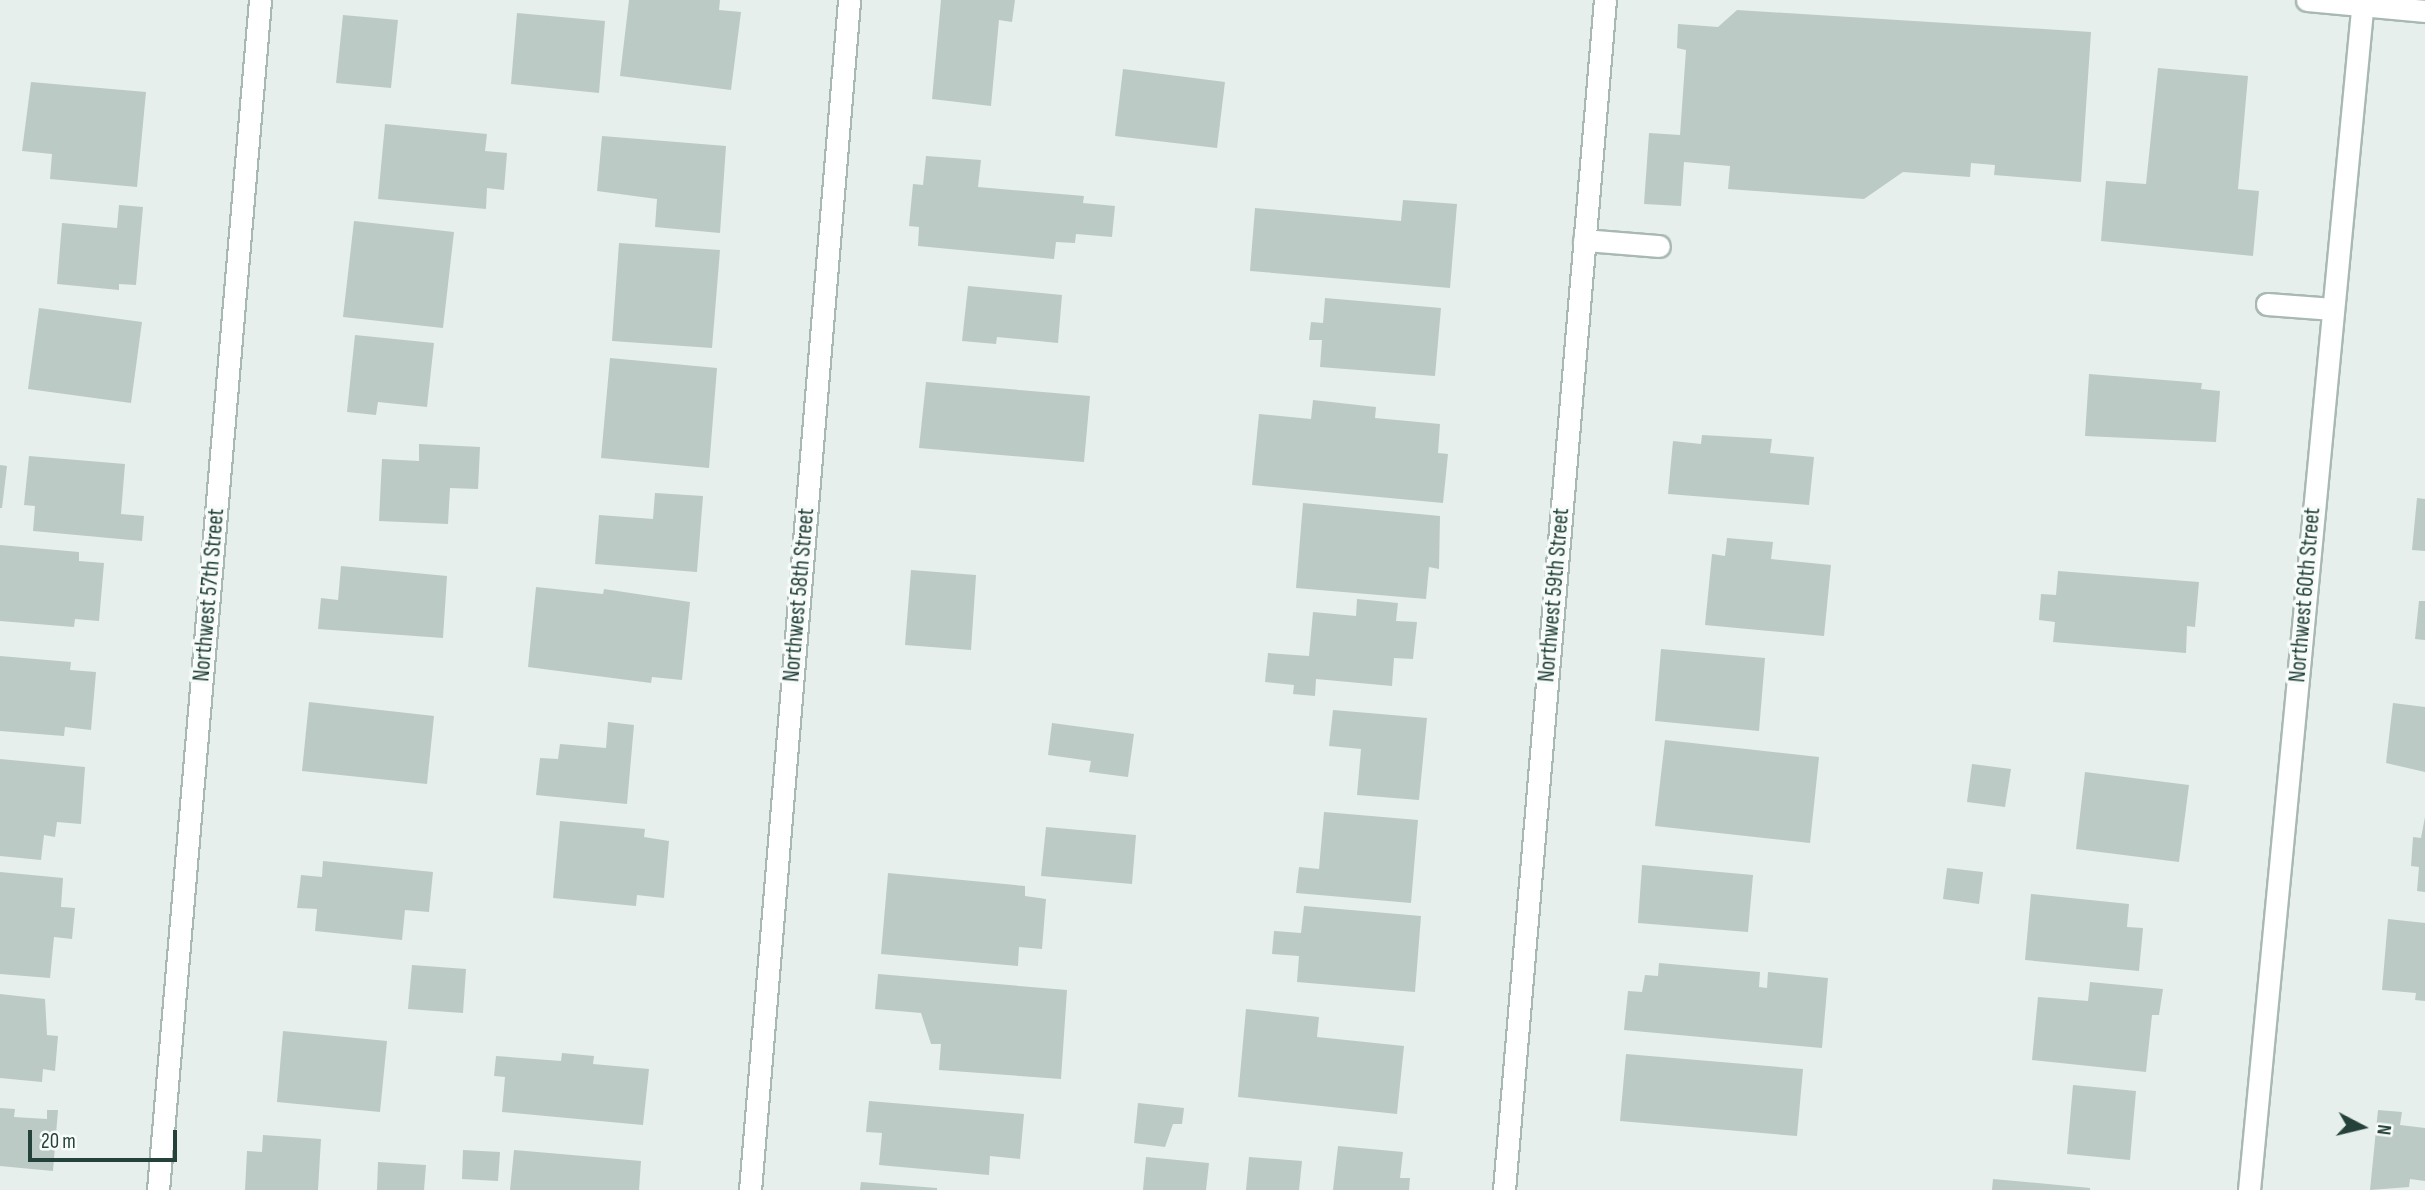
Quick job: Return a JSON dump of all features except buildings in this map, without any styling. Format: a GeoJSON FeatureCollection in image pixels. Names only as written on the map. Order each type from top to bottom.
{"type":"FeatureCollection","features":[{"type":"Feature","properties":{"kind":"street","name":"Northwest 57th Street"},"geometry":{"type":"LineString","coordinates":[[158,1190],[260,0]]}},
{"type":"Feature","properties":{"kind":"street","name":"Northwest 58th Street"},"geometry":{"type":"LineString","coordinates":[[750,1190],[849,0]]}},
{"type":"Feature","properties":{"kind":"street","name":"Northwest 59th Street"},"geometry":{"type":"LineString","coordinates":[[1504,1190],[1605,0]]}},
{"type":"Feature","properties":{"kind":"street"},"geometry":{"type":"LineString","coordinates":[[2306,0],[2363,2],[2425,11]]}},
{"type":"Feature","properties":{"kind":"street","name":"Northwest 60th Street"},"geometry":{"type":"LineString","coordinates":[[2249,1190],[2363,2]]}},
{"type":"Feature","properties":{"kind":"street"},"geometry":{"type":"LineString","coordinates":[[1584,240],[1659,246]]}},
{"type":"Feature","properties":{"kind":"street"},"geometry":{"type":"LineString","coordinates":[[2267,304],[2333,309]]}}]}
